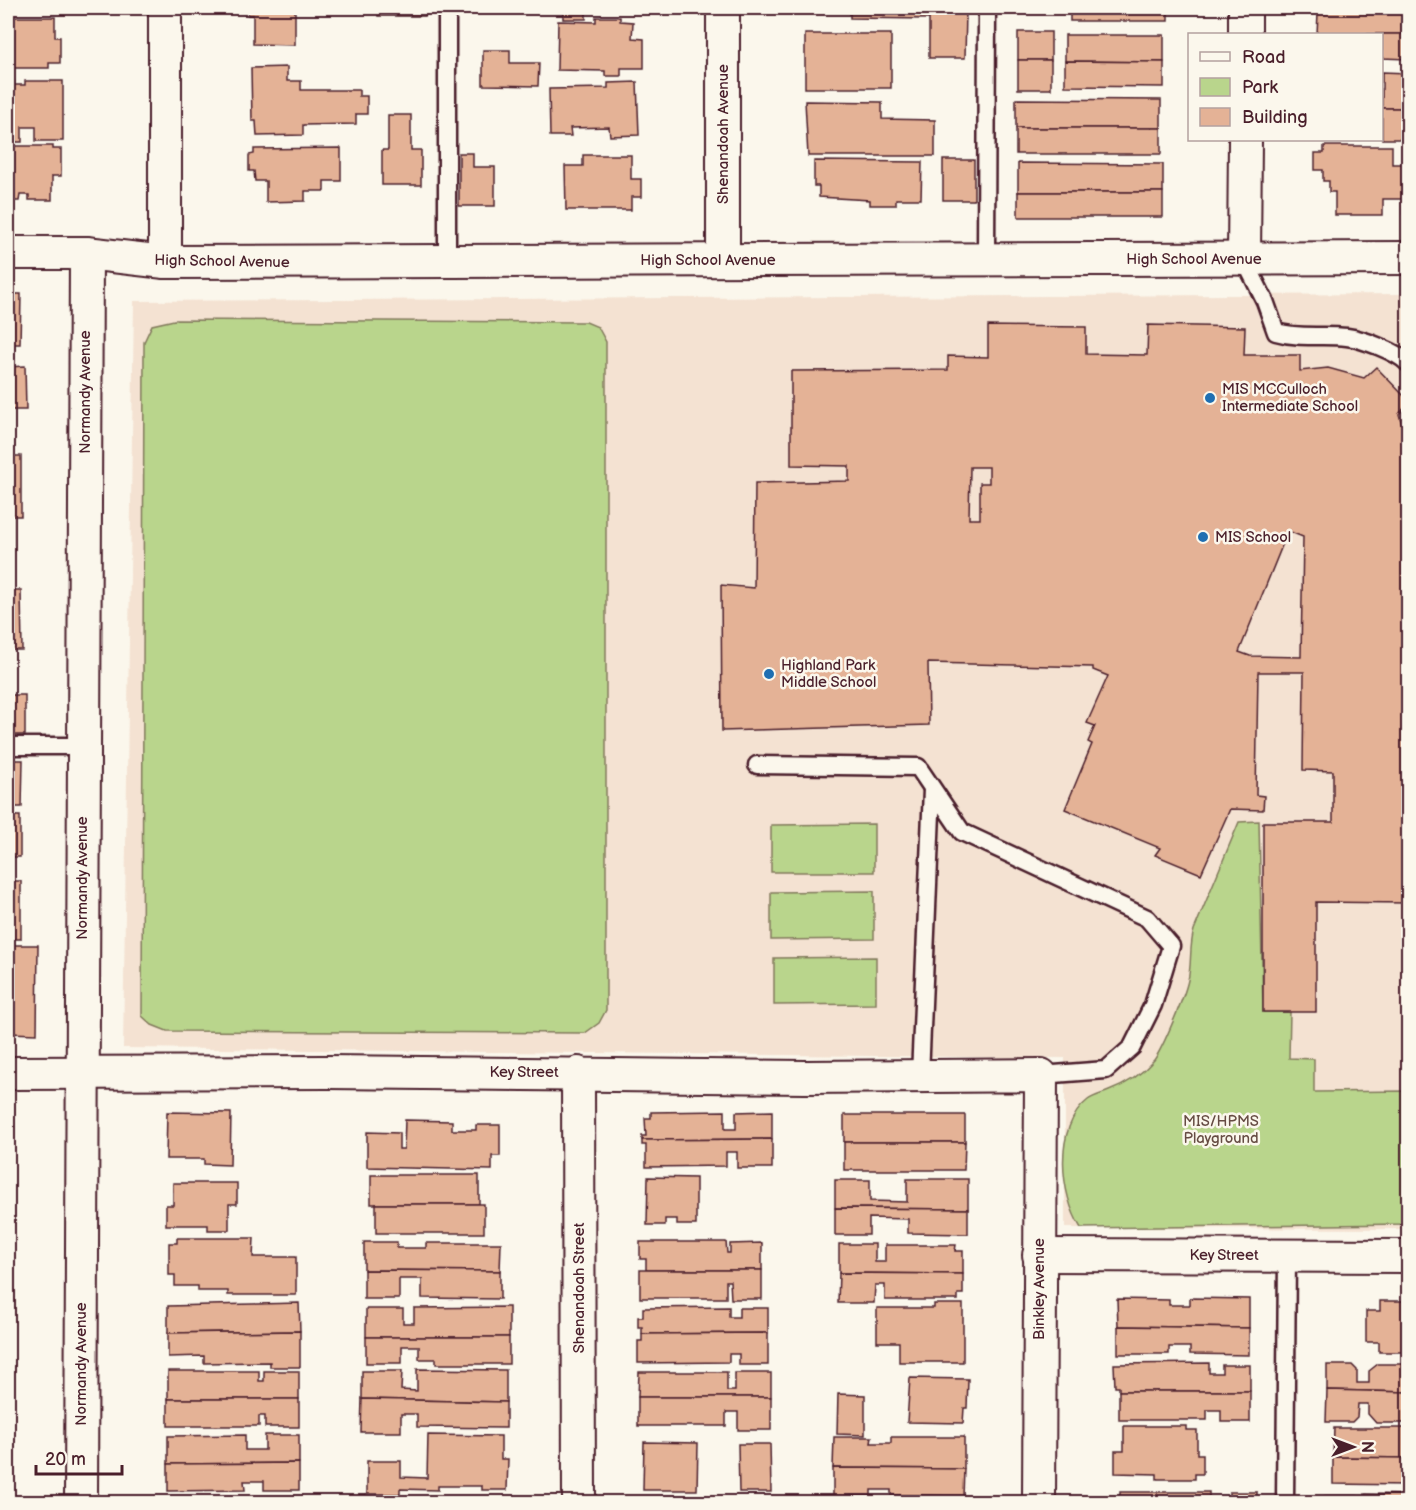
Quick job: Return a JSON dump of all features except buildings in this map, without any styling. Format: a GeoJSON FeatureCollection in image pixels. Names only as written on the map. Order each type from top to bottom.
{"type":"FeatureCollection","features":[{"type":"Feature","properties":{"kind":"street"},"geometry":{"type":"LineString","coordinates":[[165,8],[165,262]]}},
{"type":"Feature","properties":{"kind":"street","name":"Shenandoah Avenue"},"geometry":{"type":"LineString","coordinates":[[723,8],[723,260]]}},
{"type":"Feature","properties":{"kind":"street"},"geometry":{"type":"LineString","coordinates":[[1245,8],[1245,33]]}},
{"type":"Feature","properties":{"kind":"street"},"geometry":{"type":"LineString","coordinates":[[1244,259],[1245,141]]}},
{"type":"Feature","properties":{"kind":"street","name":"High School Avenue"},"geometry":{"type":"LineString","coordinates":[[8,253],[86,253],[165,262],[1408,258]]}},
{"type":"Feature","properties":{"kind":"street","name":"Normandy Avenue"},"geometry":{"type":"LineString","coordinates":[[81,1503],[86,253]]}},
{"type":"Feature","properties":{"kind":"street","name":"Key Street"},"geometry":{"type":"LineString","coordinates":[[8,1073],[1041,1075]]}},
{"type":"Feature","properties":{"kind":"street","name":"Shenandoah Street"},"geometry":{"type":"LineString","coordinates":[[578,1073],[579,1503]]}},
{"type":"Feature","properties":{"kind":"street","name":"Binkley Avenue"},"geometry":{"type":"LineString","coordinates":[[1039,1503],[1041,1075]]}},
{"type":"Feature","properties":{"kind":"street","name":"Key Street"},"geometry":{"type":"LineString","coordinates":[[1039,1255],[1408,1256]]}},
{"type":"Feature","properties":{"kind":"lane"},"geometry":{"type":"LineString","coordinates":[[447,8],[447,261]]}},
{"type":"Feature","properties":{"kind":"lane"},"geometry":{"type":"LineString","coordinates":[[986,259],[987,8]]}},
{"type":"Feature","properties":{"kind":"lane"},"geometry":{"type":"LineString","coordinates":[[1244,259],[1265,302],[1276,332],[1291,336],[1349,337],[1401,356],[1408,363]]}},
{"type":"Feature","properties":{"kind":"lane"},"geometry":{"type":"LineString","coordinates":[[8,746],[83,746]]}},
{"type":"Feature","properties":{"kind":"lane"},"geometry":{"type":"LineString","coordinates":[[757,765],[918,767],[962,832],[1147,918],[1171,946],[1153,1005],[1132,1047],[1106,1070],[1041,1075]]}},
{"type":"Feature","properties":{"kind":"lane"},"geometry":{"type":"LineString","coordinates":[[920,1076],[932,789]]}},
{"type":"Feature","properties":{"kind":"lane"},"geometry":{"type":"LineString","coordinates":[[1285,1503],[1287,1256]]}},
{"type":"Feature","properties":{"kind":"shaded area","name":"Highland Park Middle School"},"geometry":{"type":"Polygon","coordinates":[[[1408,294],[1408,1229],[1065,1228],[1065,1058],[123,1048],[134,301],[1408,294]]]}},
{"type":"Feature","properties":{"kind":"green space"},"geometry":{"type":"Polygon","coordinates":[[[174,320],[586,322],[598,327],[606,342],[606,1010],[599,1023],[585,1033],[167,1031],[152,1025],[142,1016],[144,342],[152,325],[174,320]]]}},
{"type":"Feature","properties":{"kind":"green space","name":"MIS/HPMS Playground"},"geometry":{"type":"Polygon","coordinates":[[[1259,821],[1263,1012],[1290,1012],[1289,1058],[1314,1059],[1314,1092],[1408,1091],[1408,1224],[1081,1228],[1068,1198],[1065,1180],[1063,1162],[1069,1127],[1077,1112],[1088,1100],[1133,1079],[1158,1054],[1186,987],[1194,930],[1239,822],[1259,821]]]}},
{"type":"Feature","properties":{"kind":"green space"},"geometry":{"type":"Polygon","coordinates":[[[874,824],[874,872],[771,872],[771,825],[874,824]]]}},
{"type":"Feature","properties":{"kind":"green space"},"geometry":{"type":"Polygon","coordinates":[[[874,891],[874,939],[771,940],[771,892],[874,891]]]}},
{"type":"Feature","properties":{"kind":"green space"},"geometry":{"type":"Polygon","coordinates":[[[876,957],[876,1004],[774,1005],[774,958],[876,957]]]}},
{"type":"Feature","properties":{"kind":"place","name":"MIS MCCulloch Intermediate School"},"geometry":{"type":"Point","coordinates":[1210,398]}},
{"type":"Feature","properties":{"kind":"place","name":"MIS School"},"geometry":{"type":"Point","coordinates":[1203,537]}},
{"type":"Feature","properties":{"kind":"place","name":"Highland Park Middle School"},"geometry":{"type":"Point","coordinates":[769,674]}}]}
